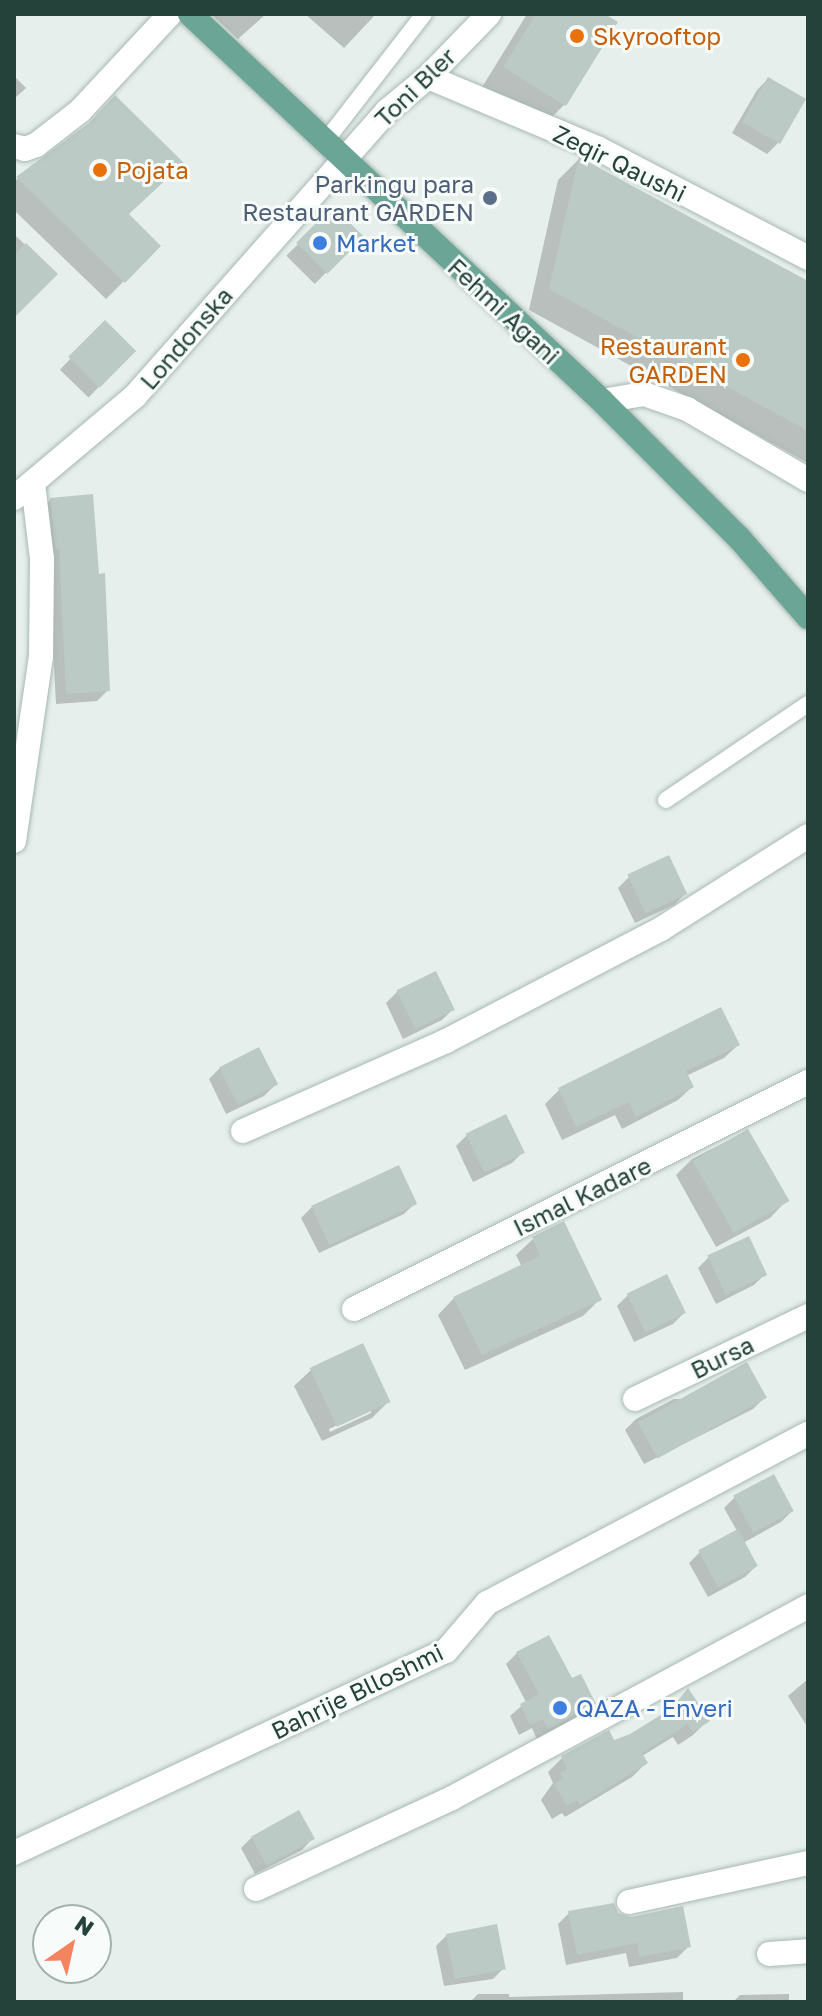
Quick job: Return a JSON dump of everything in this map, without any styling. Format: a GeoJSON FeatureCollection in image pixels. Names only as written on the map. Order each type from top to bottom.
{"type":"FeatureCollection","features":[{"type":"Feature","properties":{"kind":"main road","name":"Fehmi Agani"},"geometry":{"type":"LineString","coordinates":[[190,14],[342,161],[602,401],[739,538],[808,617]]}},
{"type":"Feature","properties":{"kind":"street"},"geometry":{"type":"LineString","coordinates":[[14,146],[25,149],[36,145],[80,111],[170,14]]}},
{"type":"Feature","properties":{"kind":"street","name":"Toni Bler"},"geometry":{"type":"LineString","coordinates":[[342,161],[387,111],[428,77],[489,14]]}},
{"type":"Feature","properties":{"kind":"street","name":"Zeqir Qaushi"},"geometry":{"type":"LineString","coordinates":[[428,77],[599,149],[808,258]]}},
{"type":"Feature","properties":{"kind":"street","name":"Londonska"},"geometry":{"type":"LineString","coordinates":[[14,498],[135,396],[342,161]]}},
{"type":"Feature","properties":{"kind":"street"},"geometry":{"type":"LineString","coordinates":[[602,401],[644,394],[687,409],[808,480]]}},
{"type":"Feature","properties":{"kind":"street"},"geometry":{"type":"LineString","coordinates":[[14,841],[41,657],[42,559],[33,483]]}},
{"type":"Feature","properties":{"kind":"street"},"geometry":{"type":"LineString","coordinates":[[243,1131],[446,1041],[661,929],[808,836]]}},
{"type":"Feature","properties":{"kind":"street","name":"Ismal Kadare"},"geometry":{"type":"LineString","coordinates":[[354,1309],[808,1082]]}},
{"type":"Feature","properties":{"kind":"street","name":"Bursa"},"geometry":{"type":"LineString","coordinates":[[635,1399],[808,1316]]}},
{"type":"Feature","properties":{"kind":"street","name":"Bahrije Blloshmi"},"geometry":{"type":"LineString","coordinates":[[14,1853],[446,1651],[487,1603],[808,1434]]}},
{"type":"Feature","properties":{"kind":"street"},"geometry":{"type":"LineString","coordinates":[[256,1889],[452,1798],[808,1606]]}},
{"type":"Feature","properties":{"kind":"street"},"geometry":{"type":"LineString","coordinates":[[629,1902],[808,1863]]}},
{"type":"Feature","properties":{"kind":"street"},"geometry":{"type":"LineString","coordinates":[[769,1954],[808,1951]]}},
{"type":"Feature","properties":{"kind":"lane"},"geometry":{"type":"LineString","coordinates":[[324,143],[424,14]]}},
{"type":"Feature","properties":{"kind":"lane"},"geometry":{"type":"LineString","coordinates":[[666,800],[808,704]]}},
{"type":"Feature","properties":{"kind":"building"},"geometry":{"type":"Polygon","coordinates":[[[536,14],[605,14],[618,22],[566,106],[503,67],[536,14]]]}},
{"type":"Feature","properties":{"kind":"building"},"geometry":{"type":"Polygon","coordinates":[[[768,77],[806,99],[780,144],[742,122],[768,77]]]}},
{"type":"Feature","properties":{"kind":"building","name":"Pojata"},"geometry":{"type":"Polygon","coordinates":[[[115,95],[184,163],[129,214],[161,246],[125,283],[16,177],[89,123],[115,95]]]}},
{"type":"Feature","properties":{"kind":"building","name":"Restaurant GARDEN"},"geometry":{"type":"Polygon","coordinates":[[[579,157],[808,281],[808,431],[549,289],[579,157]]]}},
{"type":"Feature","properties":{"kind":"building"},"geometry":{"type":"Polygon","coordinates":[[[333,206],[364,237],[327,274],[296,243],[333,206]]]}},
{"type":"Feature","properties":{"kind":"building"},"geometry":{"type":"Polygon","coordinates":[[[26,243],[58,274],[14,318],[14,255],[26,243]]]}},
{"type":"Feature","properties":{"kind":"building"},"geometry":{"type":"Polygon","coordinates":[[[105,320],[136,351],[99,388],[68,357],[105,320]]]}},
{"type":"Feature","properties":{"kind":"building"},"geometry":{"type":"Polygon","coordinates":[[[93,494],[99,574],[105,573],[110,691],[66,694],[59,549],[56,549],[50,498],[93,494]]]}},
{"type":"Feature","properties":{"kind":"building"},"geometry":{"type":"Polygon","coordinates":[[[669,855],[687,894],[645,913],[627,874],[669,855]]]}},
{"type":"Feature","properties":{"kind":"building"},"geometry":{"type":"Polygon","coordinates":[[[436,971],[455,1010],[415,1029],[396,990],[436,971]]]}},
{"type":"Feature","properties":{"kind":"building"},"geometry":{"type":"Polygon","coordinates":[[[721,1007],[740,1045],[686,1071],[694,1087],[636,1117],[629,1102],[576,1127],[558,1088],[721,1007]]]}},
{"type":"Feature","properties":{"kind":"building"},"geometry":{"type":"Polygon","coordinates":[[[259,1047],[278,1084],[238,1105],[219,1067],[259,1047]]]}},
{"type":"Feature","properties":{"kind":"building"},"geometry":{"type":"Polygon","coordinates":[[[506,1114],[525,1153],[484,1172],[466,1134],[506,1114]]]}},
{"type":"Feature","properties":{"kind":"building"},"geometry":{"type":"Polygon","coordinates":[[[748,1129],[790,1201],[734,1233],[693,1161],[748,1129]]]}},
{"type":"Feature","properties":{"kind":"building"},"geometry":{"type":"Polygon","coordinates":[[[399,1165],[417,1204],[329,1245],[311,1206],[399,1165]]]}},
{"type":"Feature","properties":{"kind":"building"},"geometry":{"type":"Polygon","coordinates":[[[564,1221],[602,1300],[482,1355],[453,1297],[540,1256],[532,1237],[564,1221]]]}},
{"type":"Feature","properties":{"kind":"building"},"geometry":{"type":"Polygon","coordinates":[[[749,1236],[767,1275],[725,1294],[707,1255],[749,1236]]]}},
{"type":"Feature","properties":{"kind":"building"},"geometry":{"type":"Polygon","coordinates":[[[667,1274],[686,1313],[645,1332],[627,1294],[667,1274]]]}},
{"type":"Feature","properties":{"kind":"building"},"geometry":{"type":"Polygon","coordinates":[[[363,1343],[390,1402],[337,1427],[310,1368],[363,1343]]]}},
{"type":"Feature","properties":{"kind":"building"},"geometry":{"type":"Polygon","coordinates":[[[747,1362],[767,1398],[658,1458],[638,1423],[747,1362]]]}},
{"type":"Feature","properties":{"kind":"building"},"geometry":{"type":"Polygon","coordinates":[[[774,1474],[794,1511],[753,1533],[733,1496],[774,1474]]]}},
{"type":"Feature","properties":{"kind":"building"},"geometry":{"type":"Polygon","coordinates":[[[738,1529],[758,1566],[718,1587],[698,1550],[738,1529]]]}},
{"type":"Feature","properties":{"kind":"building"},"geometry":{"type":"Polygon","coordinates":[[[549,1635],[572,1678],[581,1674],[596,1704],[548,1729],[543,1719],[530,1725],[520,1704],[539,1694],[516,1652],[549,1635]]]}},
{"type":"Feature","properties":{"kind":"building"},"geometry":{"type":"Polygon","coordinates":[[[688,1688],[710,1721],[693,1732],[688,1724],[642,1753],[648,1763],[580,1805],[577,1800],[567,1806],[554,1784],[563,1778],[560,1773],[567,1769],[561,1756],[609,1730],[614,1740],[630,1734],[672,1708],[688,1688]]]}},
{"type":"Feature","properties":{"kind":"building"},"geometry":{"type":"Polygon","coordinates":[[[299,1810],[315,1839],[267,1866],[251,1837],[299,1810]]]}},
{"type":"Feature","properties":{"kind":"building"},"geometry":{"type":"Polygon","coordinates":[[[614,1903],[618,1913],[631,1917],[683,1906],[691,1947],[639,1957],[637,1943],[577,1955],[568,1911],[614,1903]]]}},
{"type":"Feature","properties":{"kind":"building"},"geometry":{"type":"Polygon","coordinates":[[[497,1924],[506,1969],[455,1979],[446,1934],[497,1924]]]}},
{"type":"Feature","properties":{"kind":"place","name":"Skyrooftop"},"geometry":{"type":"Point","coordinates":[577,36]}},
{"type":"Feature","properties":{"kind":"place","name":"Pojata"},"geometry":{"type":"Point","coordinates":[100,170]}},
{"type":"Feature","properties":{"kind":"place","name":"Parkingu para Restaurant GARDEN"},"geometry":{"type":"Point","coordinates":[490,198]}},
{"type":"Feature","properties":{"kind":"place","name":"Market"},"geometry":{"type":"Point","coordinates":[320,243]}},
{"type":"Feature","properties":{"kind":"place","name":"Restaurant GARDEN"},"geometry":{"type":"Point","coordinates":[743,360]}},
{"type":"Feature","properties":{"kind":"place","name":"QAZA - Enveri"},"geometry":{"type":"Point","coordinates":[560,1708]}}]}
